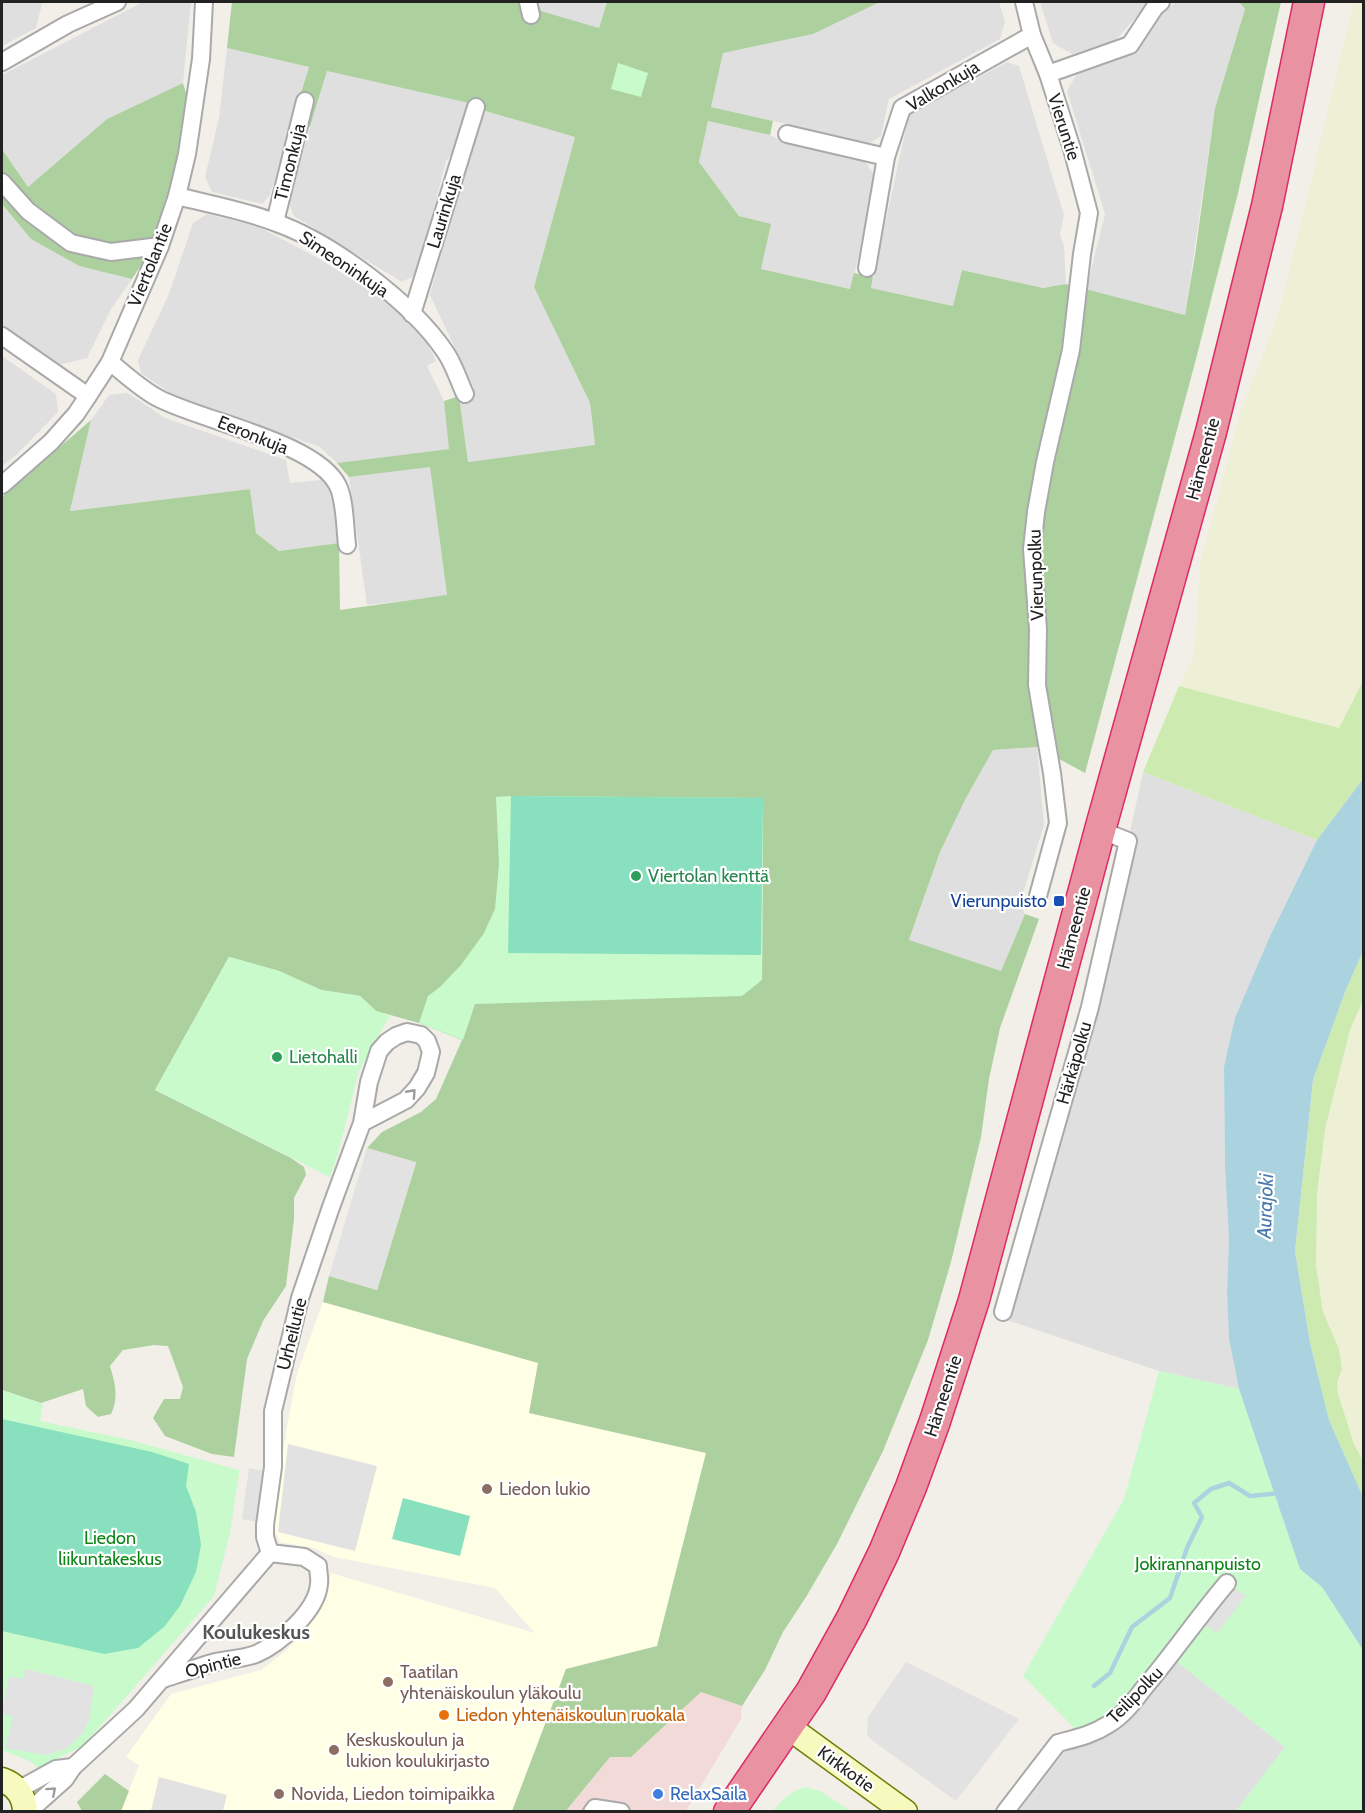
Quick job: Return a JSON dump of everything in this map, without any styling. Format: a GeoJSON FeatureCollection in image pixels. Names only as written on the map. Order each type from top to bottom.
{"type":"FeatureCollection","features":[{"type":"Feature","properties":{"kind":"highway","name":"Hämeentie"},"geometry":{"type":"LineString","coordinates":[[729,1812],[811,1692],[852,1618],[884,1552],[935,1422],[974,1300],[1100,830],[1211,432],[1267,206],[1309,2]]}},
{"type":"Feature","properties":{"kind":"street"},"geometry":{"type":"LineString","coordinates":[[2,62],[68,24],[117,2]]}},
{"type":"Feature","properties":{"kind":"street","name":"Viertolantie"},"geometry":{"type":"LineString","coordinates":[[2,485],[51,442],[76,414],[88,396],[110,362],[160,246],[177,196],[196,105],[204,2]]}},
{"type":"Feature","properties":{"kind":"street","name":"Vieruntie"},"geometry":{"type":"LineString","coordinates":[[1024,2],[1032,35],[1048,74],[1072,149],[1089,213],[1082,254]]}},
{"type":"Feature","properties":{"kind":"street"},"geometry":{"type":"LineString","coordinates":[[1048,74],[1130,45],[1155,7],[1161,2]]}},
{"type":"Feature","properties":{"kind":"street","name":"Valkonkuja"},"geometry":{"type":"LineString","coordinates":[[867,268],[886,157],[902,108],[1032,35]]}},
{"type":"Feature","properties":{"kind":"street","name":"Timonkuja"},"geometry":{"type":"LineString","coordinates":[[275,222],[305,101]]}},
{"type":"Feature","properties":{"kind":"street","name":"Laurinkuja"},"geometry":{"type":"LineString","coordinates":[[412,314],[476,107]]}},
{"type":"Feature","properties":{"kind":"street"},"geometry":{"type":"LineString","coordinates":[[787,134],[886,157]]}},
{"type":"Feature","properties":{"kind":"street"},"geometry":{"type":"LineString","coordinates":[[2,182],[28,210],[71,243],[111,252],[160,246]]}},
{"type":"Feature","properties":{"kind":"street","name":"Simeoninkuja"},"geometry":{"type":"LineString","coordinates":[[177,196],[275,222],[310,237],[360,270],[412,314],[447,354],[465,394]]}},
{"type":"Feature","properties":{"kind":"street","name":"Vierunpolku"},"geometry":{"type":"LineString","coordinates":[[1038,896],[1058,823],[1037,685],[1038,629],[1032,549],[1043,472],[1071,350],[1082,254]]}},
{"type":"Feature","properties":{"kind":"street"},"geometry":{"type":"LineString","coordinates":[[2,336],[88,396]]}},
{"type":"Feature","properties":{"kind":"street","name":"Eeronkuja"},"geometry":{"type":"LineString","coordinates":[[110,362],[157,398],[182,409],[276,441],[314,461],[330,474],[339,487],[347,545]]}},
{"type":"Feature","properties":{"kind":"street","name":"Härkäpolku"},"geometry":{"type":"LineString","coordinates":[[1003,1312],[1090,1007],[1128,841],[1100,830]]}},
{"type":"Feature","properties":{"kind":"street","name":"Urheilutie"},"geometry":{"type":"LineString","coordinates":[[270,1553],[265,1538],[265,1526],[273,1467],[273,1411],[300,1298],[362,1123],[370,1074],[379,1052],[396,1036],[407,1032],[422,1035],[431,1052],[426,1073],[417,1088],[406,1100],[362,1123]]}},
{"type":"Feature","properties":{"kind":"street","name":"Opintie"},"geometry":{"type":"LineString","coordinates":[[18,1798],[65,1779],[73,1767],[117,1728],[163,1679],[270,1553],[304,1557],[318,1566],[320,1586],[311,1605],[288,1633],[271,1646],[255,1654],[218,1662],[163,1679]]}},
{"type":"Feature","properties":{"kind":"street","name":"Teilipolku"},"geometry":{"type":"LineString","coordinates":[[1005,1812],[1058,1743],[1084,1738],[1110,1724],[1123,1713],[1171,1657],[1197,1618],[1227,1583]]}},
{"type":"Feature","properties":{"kind":"street","name":"Kirkkotie"},"geometry":{"type":"LineString","coordinates":[[787,1726],[905,1812]]}},
{"type":"Feature","properties":{"kind":"street","name":"Opintie"},"geometry":{"type":"LineString","coordinates":[[18,1798],[56,1769],[73,1767]]}},
{"type":"Feature","properties":{"kind":"street"},"geometry":{"type":"LineString","coordinates":[[592,1812],[594,1808],[621,1812]]}},
{"type":"Feature","properties":{"kind":"shaded area"},"geometry":{"type":"Polygon","coordinates":[[[2,2],[40,2],[42,4],[36,28],[2,46],[2,2]]]}},
{"type":"Feature","properties":{"kind":"shaded area"},"geometry":{"type":"Polygon","coordinates":[[[143,2],[191,2],[183,83],[107,119],[28,187],[2,149],[2,75],[143,2]]]}},
{"type":"Feature","properties":{"kind":"shaded area"},"geometry":{"type":"Polygon","coordinates":[[[314,2],[523,2],[320,3],[314,2]]]}},
{"type":"Feature","properties":{"kind":"shaded area"},"geometry":{"type":"Polygon","coordinates":[[[538,2],[607,2],[599,28],[540,11],[538,2]]]}},
{"type":"Feature","properties":{"kind":"shaded area"},"geometry":{"type":"Polygon","coordinates":[[[880,2],[999,2],[1005,21],[1000,39],[889,99],[881,136],[870,143],[711,107],[723,52],[813,34],[880,2]]]}},
{"type":"Feature","properties":{"kind":"shaded area"},"geometry":{"type":"Polygon","coordinates":[[[1040,2],[1149,2],[1115,41],[1072,54],[1053,43],[1040,2]]]}},
{"type":"Feature","properties":{"kind":"shaded area"},"geometry":{"type":"Polygon","coordinates":[[[1176,2],[1239,2],[1245,9],[1215,108],[1185,315],[1086,290],[1105,214],[1067,91],[1078,72],[1123,57],[1176,2]]]}},
{"type":"Feature","properties":{"kind":"shaded area"},"geometry":{"type":"Polygon","coordinates":[[[1354,2],[1363,2],[1363,681],[1339,728],[1179,686],[1193,658],[1200,563],[1242,408],[1282,301],[1354,2]]]}},
{"type":"Feature","properties":{"kind":"shaded area"},"geometry":{"type":"Polygon","coordinates":[[[227,48],[309,67],[270,195],[262,204],[212,192],[205,177],[219,118],[227,48]]]}},
{"type":"Feature","properties":{"kind":"shaded area"},"geometry":{"type":"Polygon","coordinates":[[[1007,62],[1019,66],[1064,215],[1060,235],[1064,246],[1066,284],[1043,288],[962,270],[954,306],[871,288],[909,115],[1007,62]]]}},
{"type":"Feature","properties":{"kind":"shaded area"},"geometry":{"type":"Polygon","coordinates":[[[327,71],[470,103],[455,149],[446,161],[417,274],[402,282],[294,216],[288,201],[327,71]]]}},
{"type":"Feature","properties":{"kind":"shaded area"},"geometry":{"type":"Polygon","coordinates":[[[482,110],[575,137],[534,287],[590,403],[595,446],[468,462],[459,396],[474,388],[430,295],[464,166],[482,110]]]}},
{"type":"Feature","properties":{"kind":"shaded area"},"geometry":{"type":"Polygon","coordinates":[[[708,121],[770,135],[789,144],[865,161],[876,178],[851,289],[761,269],[739,216],[699,162],[708,121]]]}},
{"type":"Feature","properties":{"kind":"shaded area"},"geometry":{"type":"Polygon","coordinates":[[[2,204],[31,239],[79,266],[132,279],[111,309],[87,358],[59,365],[2,325],[2,204]]]}},
{"type":"Feature","properties":{"kind":"shaded area"},"geometry":{"type":"Polygon","coordinates":[[[207,214],[259,227],[316,257],[415,318],[436,361],[427,366],[444,401],[450,449],[337,463],[320,447],[176,397],[141,373],[138,360],[169,294],[193,223],[207,214]]]}},
{"type":"Feature","properties":{"kind":"shaded area"},"geometry":{"type":"Polygon","coordinates":[[[2,356],[56,394],[58,412],[15,456],[2,466],[2,356]]]}},
{"type":"Feature","properties":{"kind":"shaded area"},"geometry":{"type":"Polygon","coordinates":[[[128,393],[165,418],[286,460],[290,483],[331,479],[339,543],[279,551],[256,533],[250,489],[70,511],[91,420],[109,395],[128,393]]]}},
{"type":"Feature","properties":{"kind":"shaded area"},"geometry":{"type":"Polygon","coordinates":[[[430,466],[447,596],[367,605],[349,477],[430,466]]]}},
{"type":"Feature","properties":{"kind":"shaded area"},"geometry":{"type":"Polygon","coordinates":[[[1037,747],[1044,825],[1020,903],[1025,914],[1001,971],[909,941],[940,852],[966,798],[993,750],[1037,747]]]}},
{"type":"Feature","properties":{"kind":"shaded area"},"geometry":{"type":"Polygon","coordinates":[[[1143,772],[1317,840],[1271,934],[1224,1067],[1225,1167],[1229,1239],[1227,1293],[1229,1339],[1239,1389],[1159,1371],[1001,1318],[1128,841],[1143,772]]]}},
{"type":"Feature","properties":{"kind":"shaded area"},"geometry":{"type":"Polygon","coordinates":[[[1363,999],[1363,1461],[1354,1444],[1338,1394],[1337,1382],[1342,1369],[1339,1349],[1323,1312],[1316,1265],[1317,1194],[1325,1129],[1350,1030],[1363,999]]]}},
{"type":"Feature","properties":{"kind":"shaded area"},"geometry":{"type":"Polygon","coordinates":[[[367,1148],[416,1162],[377,1290],[329,1276],[367,1148]]]}},
{"type":"Feature","properties":{"kind":"shaded area"},"geometry":{"type":"Polygon","coordinates":[[[323,1302],[539,1363],[529,1413],[706,1453],[657,1646],[566,1669],[512,1811],[121,1812],[139,1765],[126,1757],[171,1694],[261,1670],[288,1649],[312,1619],[329,1586],[331,1573],[535,1633],[495,1588],[334,1557],[314,1548],[280,1542],[273,1526],[286,1432],[297,1374],[323,1302]]]}},
{"type":"Feature","properties":{"kind":"shaded area"},"geometry":{"type":"Polygon","coordinates":[[[288,1444],[377,1466],[355,1551],[278,1532],[288,1444]]]}},
{"type":"Feature","properties":{"kind":"shaded area"},"geometry":{"type":"Polygon","coordinates":[[[249,1468],[265,1471],[258,1522],[242,1519],[249,1468]]]}},
{"type":"Feature","properties":{"kind":"shaded area"},"geometry":{"type":"Polygon","coordinates":[[[1227,1583],[1246,1596],[1217,1633],[1197,1619],[1227,1583]]]}},
{"type":"Feature","properties":{"kind":"shaded area"},"geometry":{"type":"Polygon","coordinates":[[[1176,1661],[1285,1747],[1236,1811],[1018,1812],[1066,1750],[1116,1729],[1176,1661]]]}},
{"type":"Feature","properties":{"kind":"shaded area"},"geometry":{"type":"Polygon","coordinates":[[[906,1662],[1019,1719],[956,1801],[869,1738],[867,1733],[868,1717],[906,1662]]]}},
{"type":"Feature","properties":{"kind":"shaded area"},"geometry":{"type":"Polygon","coordinates":[[[26,1669],[94,1686],[89,1720],[81,1735],[66,1749],[46,1755],[5,1748],[13,1717],[2,1713],[9,1676],[23,1679],[26,1669]]]}},
{"type":"Feature","properties":{"kind":"shaded area"},"geometry":{"type":"Polygon","coordinates":[[[701,1692],[742,1706],[741,1719],[686,1811],[566,1812],[610,1757],[631,1757],[701,1692]]]}},
{"type":"Feature","properties":{"kind":"shaded area"},"geometry":{"type":"Polygon","coordinates":[[[159,1777],[227,1795],[223,1811],[151,1811],[159,1777]]]}},
{"type":"Feature","properties":{"kind":"green space"},"geometry":{"type":"Polygon","coordinates":[[[232,2],[538,2],[541,11],[599,28],[607,2],[880,2],[813,34],[723,53],[711,107],[773,121],[770,135],[708,121],[699,162],[739,216],[771,224],[761,269],[850,289],[854,273],[873,277],[871,288],[953,306],[962,270],[1043,288],[1066,284],[1185,315],[1215,108],[1245,9],[1239,2],[1281,2],[1238,193],[1196,359],[1085,773],[1037,747],[993,750],[966,798],[940,852],[909,940],[1001,971],[1025,914],[1039,919],[1000,1028],[989,1079],[981,1137],[951,1262],[928,1340],[883,1451],[837,1544],[783,1632],[765,1670],[742,1706],[701,1692],[631,1757],[610,1757],[566,1811],[512,1811],[566,1669],[657,1646],[706,1453],[529,1413],[538,1363],[323,1302],[329,1276],[377,1290],[416,1163],[367,1148],[382,1132],[421,1112],[436,1099],[462,1040],[419,1023],[376,1011],[360,996],[321,990],[279,971],[229,957],[155,1090],[291,1158],[304,1167],[306,1175],[294,1198],[294,1219],[286,1286],[263,1321],[247,1359],[234,1457],[212,1454],[165,1436],[153,1418],[164,1399],[180,1399],[183,1387],[168,1346],[154,1345],[123,1350],[110,1366],[116,1396],[111,1414],[98,1417],[86,1406],[83,1389],[41,1403],[2,1390],[2,497],[91,420],[70,511],[250,489],[256,533],[279,551],[339,543],[340,610],[447,595],[430,467],[349,477],[337,463],[449,449],[444,401],[459,396],[468,462],[595,445],[590,403],[534,287],[575,137],[482,110],[469,103],[327,71],[310,127],[292,122],[309,67],[227,48],[232,2]],[[763,798],[508,953],[762,979],[763,798]]]}},
{"type":"Feature","properties":{"kind":"green space"},"geometry":{"type":"Polygon","coordinates":[[[618,63],[648,73],[641,97],[611,89],[618,63]]]}},
{"type":"Feature","properties":{"kind":"green space"},"geometry":{"type":"Polygon","coordinates":[[[183,83],[188,100],[172,180],[147,256],[132,279],[79,266],[31,239],[2,204],[2,149],[28,187],[107,119],[183,83]]]}},
{"type":"Feature","properties":{"kind":"green space"},"geometry":{"type":"Polygon","coordinates":[[[1363,681],[1363,779],[1317,840],[1143,772],[1179,686],[1339,728],[1363,681]]]}},
{"type":"Feature","properties":{"kind":"green space","name":"Viertolan kenttä"},"geometry":{"type":"Polygon","coordinates":[[[511,796],[763,798],[761,955],[508,953],[511,796]]]}},
{"type":"Feature","properties":{"kind":"green space","name":"Viertolan kenttä"},"geometry":{"type":"Polygon","coordinates":[[[496,797],[763,798],[762,980],[742,996],[475,1004],[463,1040],[419,1023],[428,996],[461,965],[484,933],[495,909],[499,864],[496,797]]]}},
{"type":"Feature","properties":{"kind":"green space"},"geometry":{"type":"Polygon","coordinates":[[[1363,951],[1363,1000],[1350,1030],[1325,1129],[1317,1194],[1316,1265],[1323,1312],[1339,1349],[1342,1369],[1337,1382],[1338,1394],[1354,1444],[1363,1461],[1363,1497],[1329,1420],[1310,1343],[1295,1251],[1313,1080],[1345,992],[1363,951]]]}},
{"type":"Feature","properties":{"kind":"green space"},"geometry":{"type":"Polygon","coordinates":[[[229,957],[279,971],[321,990],[360,996],[376,1011],[390,1015],[359,1071],[330,1177],[155,1090],[229,957]]]}},
{"type":"Feature","properties":{"kind":"green space","name":"Jokirannanpuisto"},"geometry":{"type":"Polygon","coordinates":[[[1159,1371],[1239,1389],[1300,1569],[1322,1587],[1363,1650],[1363,1811],[1236,1811],[1285,1747],[1171,1657],[1123,1713],[1084,1738],[1023,1676],[1124,1499],[1159,1371]]]}},
{"type":"Feature","properties":{"kind":"green space","name":"Liedon liikuntakeskus"},"geometry":{"type":"Polygon","coordinates":[[[2,1390],[43,1404],[40,1421],[130,1440],[239,1470],[230,1533],[214,1596],[83,1746],[38,1768],[30,1761],[2,1750],[2,1390]]]}},
{"type":"Feature","properties":{"kind":"green space","name":"Liedon liikuntakeskus"},"geometry":{"type":"Polygon","coordinates":[[[2,1419],[152,1452],[189,1464],[186,1486],[196,1512],[201,1545],[196,1572],[180,1606],[164,1627],[138,1648],[104,1654],[2,1631],[2,1419]]]}},
{"type":"Feature","properties":{"kind":"green space"},"geometry":{"type":"Polygon","coordinates":[[[403,1498],[470,1516],[460,1556],[392,1539],[403,1498]]]}},
{"type":"Feature","properties":{"kind":"green space"},"geometry":{"type":"Polygon","coordinates":[[[105,1774],[129,1791],[121,1811],[82,1811],[77,1802],[105,1774]]]}},
{"type":"Feature","properties":{"kind":"green space"},"geometry":{"type":"Polygon","coordinates":[[[805,1787],[820,1791],[851,1811],[773,1811],[787,1796],[805,1787]]]}},
{"type":"Feature","properties":{"kind":"water","name":"Aurajoki"},"geometry":{"type":"Polygon","coordinates":[[[1363,779],[1363,951],[1345,992],[1313,1080],[1295,1251],[1310,1343],[1329,1420],[1363,1497],[1363,1650],[1322,1587],[1300,1569],[1239,1389],[1229,1339],[1227,1293],[1229,1239],[1225,1167],[1224,1067],[1235,1018],[1271,934],[1317,840],[1363,779]]]}},
{"type":"Feature","properties":{"kind":"waterway"},"geometry":{"type":"LineString","coordinates":[[1094,1686],[1110,1673],[1132,1627],[1170,1598],[1187,1548],[1202,1517],[1194,1503],[1211,1489],[1229,1483],[1250,1496],[1280,1493]]}},
{"type":"Feature","properties":{"kind":"place","name":"Viertolan kenttä"},"geometry":{"type":"Point","coordinates":[636,876]}},
{"type":"Feature","properties":{"kind":"place","name":"Vierunpuisto"},"geometry":{"type":"Point","coordinates":[1059,901]}},
{"type":"Feature","properties":{"kind":"place","name":"Lietohalli"},"geometry":{"type":"Point","coordinates":[277,1057]}},
{"type":"Feature","properties":{"kind":"place","name":"Liedon lukio"},"geometry":{"type":"Point","coordinates":[487,1489]}},
{"type":"Feature","properties":{"kind":"place","name":"Taatilan yhtenäiskoulun yläkoulu"},"geometry":{"type":"Point","coordinates":[388,1682]}},
{"type":"Feature","properties":{"kind":"place","name":"Liedon yhtenäiskoulun ruokala"},"geometry":{"type":"Point","coordinates":[444,1715]}},
{"type":"Feature","properties":{"kind":"place","name":"Keskuskoulun ja lukion koulukirjasto"},"geometry":{"type":"Point","coordinates":[334,1750]}},
{"type":"Feature","properties":{"kind":"place","name":"Novida, Liedon toimipaikka"},"geometry":{"type":"Point","coordinates":[279,1794]}},
{"type":"Feature","properties":{"kind":"place","name":"RelaxSaila"},"geometry":{"type":"Point","coordinates":[658,1794]}},
{"type":"Feature","properties":{"kind":"district","name":"Koulukeskus"},"geometry":{"type":"Point","coordinates":[256,1632]}}]}
